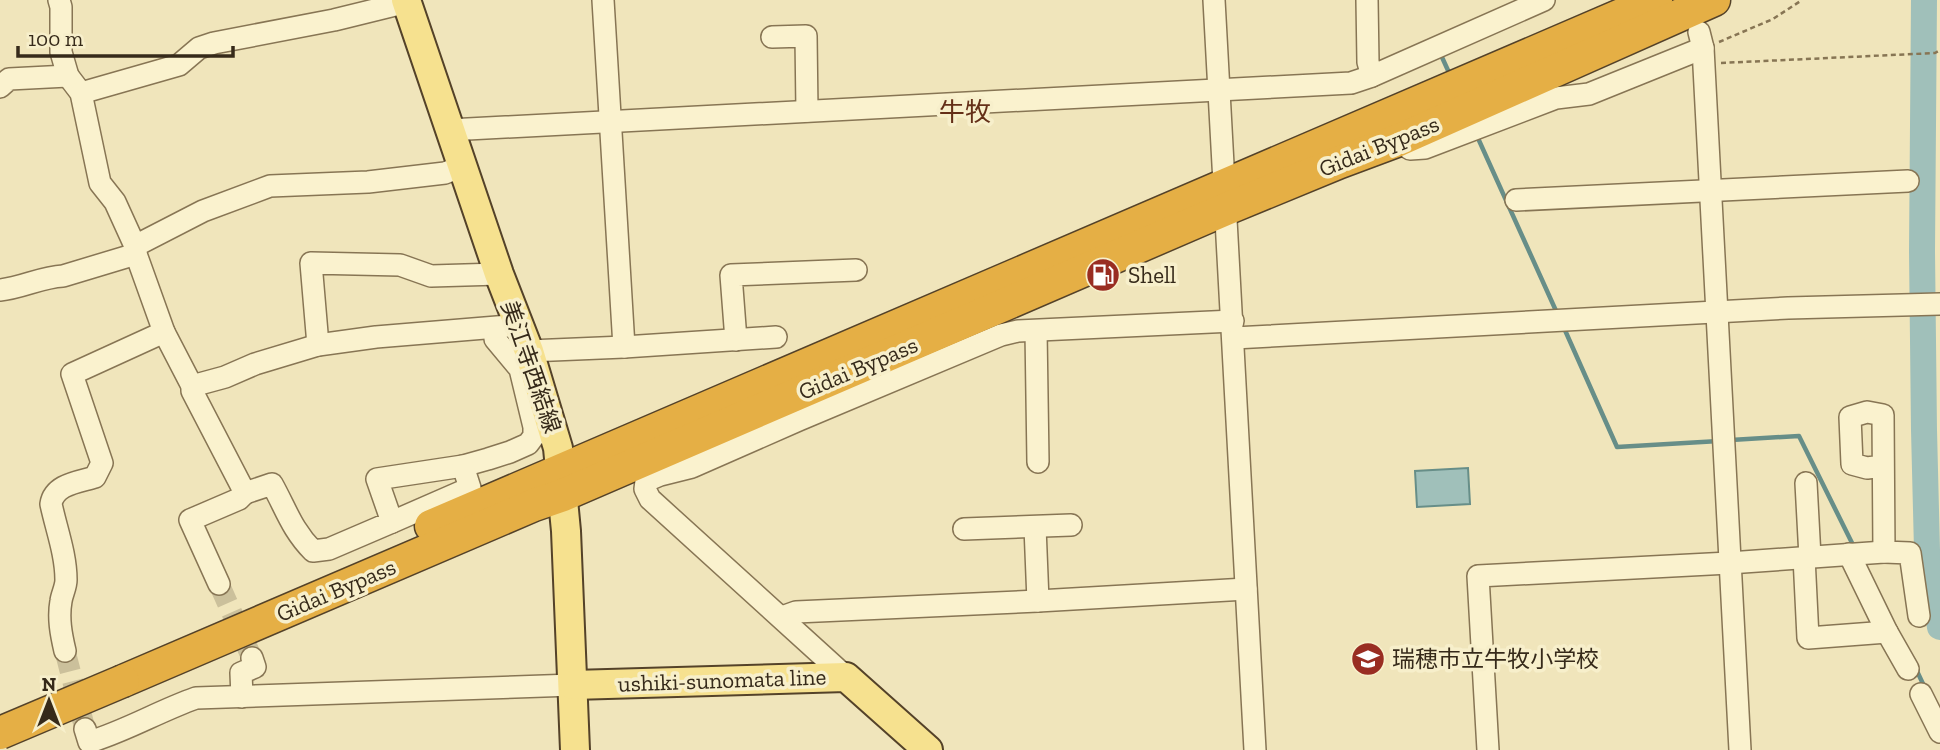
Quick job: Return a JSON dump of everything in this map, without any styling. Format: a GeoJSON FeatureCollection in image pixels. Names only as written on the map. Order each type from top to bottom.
{"type":"FeatureCollection","features":[{"type":"Feature","properties":{"kind":"highway","name":"Gidai Bypass"},"geometry":{"type":"LineString","coordinates":[[0,711],[119,671],[534,505],[561,482],[1225,196],[1656,0]]}},
{"type":"Feature","properties":{"kind":"highway","name":"Gidai Bypass"},"geometry":{"type":"LineString","coordinates":[[1225,196],[1340,162],[1399,140],[1714,0]]}},
{"type":"Feature","properties":{"kind":"highway","name":"Gidai Bypass"},"geometry":{"type":"LineString","coordinates":[[0,733],[119,671]]}},
{"type":"Feature","properties":{"kind":"main road","name":"美江寺西結線"},"geometry":{"type":"LineString","coordinates":[[406,1],[499,274],[506,326],[529,351],[558,449],[575,750]]}},
{"type":"Feature","properties":{"kind":"main road","name":"ushiki-sunomata line"},"geometry":{"type":"LineString","coordinates":[[572,685],[846,677],[928,750]]}},
{"type":"Feature","properties":{"kind":"street"},"geometry":{"type":"LineString","coordinates":[[59,0],[61,52],[74,85],[100,183],[115,202],[136,250],[164,331],[245,493]]}},
{"type":"Feature","properties":{"kind":"street"},"geometry":{"type":"LineString","coordinates":[[603,0],[624,348]]}},
{"type":"Feature","properties":{"kind":"street"},"geometry":{"type":"LineString","coordinates":[[1214,0],[1255,750]]}},
{"type":"Feature","properties":{"kind":"street"},"geometry":{"type":"LineString","coordinates":[[1367,0],[1368,62],[1372,76]]}},
{"type":"Feature","properties":{"kind":"street"},"geometry":{"type":"LineString","coordinates":[[449,130],[1350,83],[1372,76],[1544,0]]}},
{"type":"Feature","properties":{"kind":"street"},"geometry":{"type":"LineString","coordinates":[[0,87],[9,79],[74,85],[179,65],[199,48],[214,43],[334,20],[406,1]]}},
{"type":"Feature","properties":{"kind":"street"},"geometry":{"type":"LineString","coordinates":[[772,37],[806,36],[807,111]]}},
{"type":"Feature","properties":{"kind":"street"},"geometry":{"type":"LineString","coordinates":[[1399,140],[1410,149],[1425,148],[1556,98],[1589,94],[1702,48],[1740,750]]}},
{"type":"Feature","properties":{"kind":"street"},"geometry":{"type":"LineString","coordinates":[[0,290],[63,276],[136,250],[202,211],[270,186],[368,182],[445,173],[462,166]]}},
{"type":"Feature","properties":{"kind":"street"},"geometry":{"type":"LineString","coordinates":[[1516,200],[1908,181]]}},
{"type":"Feature","properties":{"kind":"street"},"geometry":{"type":"LineString","coordinates":[[318,345],[311,263],[400,265],[431,276],[499,274]]}},
{"type":"Feature","properties":{"kind":"street"},"geometry":{"type":"LineString","coordinates":[[736,340],[731,275],[856,270]]}},
{"type":"Feature","properties":{"kind":"street"},"geometry":{"type":"LineString","coordinates":[[846,677],[650,499],[645,489],[646,481],[692,467],[1001,335],[1018,331],[1233,330],[1940,304]]}},
{"type":"Feature","properties":{"kind":"street"},"geometry":{"type":"LineString","coordinates":[[192,386],[318,345],[422,332],[506,326]]}},
{"type":"Feature","properties":{"kind":"street"},"geometry":{"type":"LineString","coordinates":[[391,522],[377,479],[463,466],[510,452],[528,444],[534,436],[520,369],[495,339],[506,326]]}},
{"type":"Feature","properties":{"kind":"street"},"geometry":{"type":"LineString","coordinates":[[65,651],[59,611],[66,584],[65,564],[51,504],[52,496],[58,489],[95,477],[102,463],[72,374],[164,331]]}},
{"type":"Feature","properties":{"kind":"street"},"geometry":{"type":"LineString","coordinates":[[1035,457],[1036,331]]}},
{"type":"Feature","properties":{"kind":"street"},"geometry":{"type":"LineString","coordinates":[[529,351],[624,348],[776,337]]}},
{"type":"Feature","properties":{"kind":"street"},"geometry":{"type":"LineString","coordinates":[[219,584],[190,520],[239,499],[245,493],[272,484],[291,525],[313,551],[329,549],[470,488],[463,466]]}},
{"type":"Feature","properties":{"kind":"street"},"geometry":{"type":"LineString","coordinates":[[1883,466],[1865,553],[1886,632],[1908,669]]}},
{"type":"Feature","properties":{"kind":"street"},"geometry":{"type":"LineString","coordinates":[[1806,483],[1808,638],[1886,632]]}},
{"type":"Feature","properties":{"kind":"street"},"geometry":{"type":"LineString","coordinates":[[964,529],[1071,525]]}},
{"type":"Feature","properties":{"kind":"street"},"geometry":{"type":"LineString","coordinates":[[1035,527],[1038,601]]}},
{"type":"Feature","properties":{"kind":"street"},"geometry":{"type":"LineString","coordinates":[[1488,750],[1478,576],[1865,553],[1910,553],[1919,616]]}},
{"type":"Feature","properties":{"kind":"street"},"geometry":{"type":"LineString","coordinates":[[782,617],[796,612],[1246,589]]}},
{"type":"Feature","properties":{"kind":"street"},"geometry":{"type":"LineString","coordinates":[[243,697],[241,673],[255,667],[252,658]]}},
{"type":"Feature","properties":{"kind":"street"},"geometry":{"type":"LineString","coordinates":[[85,729],[89,742],[110,736],[196,698],[572,685]]}},
{"type":"Feature","properties":{"kind":"street"},"geometry":{"type":"LineString","coordinates":[[1922,694],[1940,732]]}},
{"type":"Feature","properties":{"kind":"path"},"geometry":{"type":"LineString","coordinates":[[1702,48],[1773,19],[1802,0]]}},
{"type":"Feature","properties":{"kind":"path"},"geometry":{"type":"LineString","coordinates":[[1702,48],[1915,54],[1940,50]]}},
{"type":"Feature","properties":{"kind":"water"},"geometry":{"type":"Polygon","coordinates":[[[1468,468],[1470,504],[1417,507],[1415,471],[1468,468]]]}},
{"type":"Feature","properties":{"kind":"waterway"},"geometry":{"type":"LineString","coordinates":[[1924,0],[1922,251],[1927,550],[1940,627]]}},
{"type":"Feature","properties":{"kind":"waterway"},"geometry":{"type":"LineString","coordinates":[[1439,55],[1451,77]]}},
{"type":"Feature","properties":{"kind":"waterway"},"geometry":{"type":"LineString","coordinates":[[1477,136],[1557,313]]}},
{"type":"Feature","properties":{"kind":"waterway"},"geometry":{"type":"LineString","coordinates":[[1564,328],[1617,447],[1719,441]]}},
{"type":"Feature","properties":{"kind":"waterway"},"geometry":{"type":"LineString","coordinates":[[1731,440],[1799,436],[1855,549]]}},
{"type":"Feature","properties":{"kind":"waterway"},"geometry":{"type":"LineString","coordinates":[[1916,669],[1924,686]]}},
{"type":"Feature","properties":{"kind":"tunnel"},"geometry":{"type":"LineString","coordinates":[[219,584],[252,658]]}},
{"type":"Feature","properties":{"kind":"tunnel"},"geometry":{"type":"LineString","coordinates":[[65,651],[85,729]]}},
{"type":"Feature","properties":{"kind":"place","name":"Shell"},"geometry":{"type":"Point","coordinates":[1103,275]}},
{"type":"Feature","properties":{"kind":"place","name":"瑞穂市立牛牧小学校"},"geometry":{"type":"Point","coordinates":[1368,659]}},
{"type":"Feature","properties":{"kind":"district","name":"牛牧"},"geometry":{"type":"Point","coordinates":[965,112]}}]}
